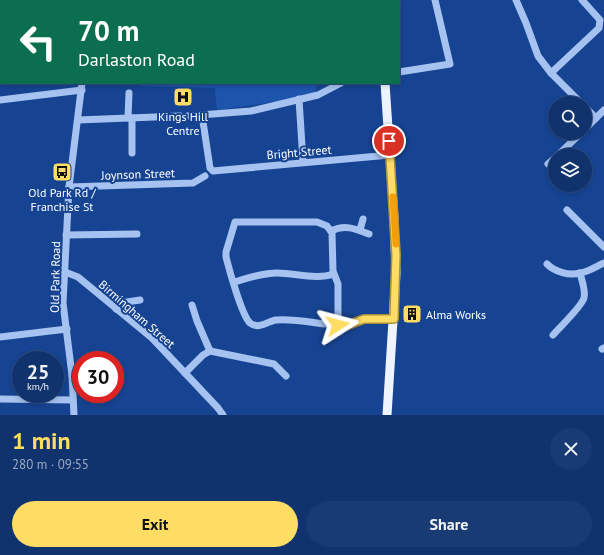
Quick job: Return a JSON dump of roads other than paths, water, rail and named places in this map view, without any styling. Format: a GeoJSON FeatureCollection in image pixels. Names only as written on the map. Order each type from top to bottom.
{"type":"FeatureCollection","features":[{"type":"Feature","properties":{"kind":"main road"},"geometry":{"type":"LineString","coordinates":[[385,84],[396,255],[394,319],[387,415]]}},
{"type":"Feature","properties":{"kind":"street"},"geometry":{"type":"LineString","coordinates":[[400,72],[450,64],[435,0]]}},
{"type":"Feature","properties":{"kind":"street"},"geometry":{"type":"LineString","coordinates":[[516,0],[538,56],[551,73],[574,96]]}},
{"type":"Feature","properties":{"kind":"street"},"geometry":{"type":"LineString","coordinates":[[551,73],[599,28],[600,20],[582,0]]}},
{"type":"Feature","properties":{"kind":"street"},"geometry":{"type":"LineString","coordinates":[[188,116],[251,110],[299,100],[318,95],[338,84]]}},
{"type":"Feature","properties":{"kind":"street"},"geometry":{"type":"LineString","coordinates":[[0,100],[82,86]]}},
{"type":"Feature","properties":{"kind":"street","name":"Old Park Road"},"geometry":{"type":"LineString","coordinates":[[72,375],[63,303],[69,187],[82,86]]}},
{"type":"Feature","properties":{"kind":"street"},"geometry":{"type":"LineString","coordinates":[[129,93],[132,153]]}},
{"type":"Feature","properties":{"kind":"street"},"geometry":{"type":"LineString","coordinates":[[299,100],[303,162]]}},
{"type":"Feature","properties":{"kind":"street"},"geometry":{"type":"LineString","coordinates":[[592,122],[604,110]]}},
{"type":"Feature","properties":{"kind":"street"},"geometry":{"type":"LineString","coordinates":[[592,114],[596,118]]}},
{"type":"Feature","properties":{"kind":"street","name":"Bright Street"},"geometry":{"type":"LineString","coordinates":[[202,115],[211,170],[215,172],[303,162],[390,155]]}},
{"type":"Feature","properties":{"kind":"street"},"geometry":{"type":"LineString","coordinates":[[78,120],[180,116]]}},
{"type":"Feature","properties":{"kind":"street"},"geometry":{"type":"LineString","coordinates":[[565,148],[574,140]]}},
{"type":"Feature","properties":{"kind":"street","name":"Joynson Street"},"geometry":{"type":"LineString","coordinates":[[69,187],[193,183],[205,176]]}},
{"type":"Feature","properties":{"kind":"street"},"geometry":{"type":"LineString","coordinates":[[568,210],[604,247]]}},
{"type":"Feature","properties":{"kind":"street"},"geometry":{"type":"LineString","coordinates":[[360,230],[363,219]]}},
{"type":"Feature","properties":{"kind":"street"},"geometry":{"type":"LineString","coordinates":[[338,325],[338,284],[333,274],[332,236],[331,231],[324,223],[235,222],[226,252],[226,257],[247,318],[253,324],[263,325],[273,320],[285,320],[338,325],[348,325],[364,319],[394,319]]}},
{"type":"Feature","properties":{"kind":"street"},"geometry":{"type":"LineString","coordinates":[[331,231],[347,226],[369,234]]}},
{"type":"Feature","properties":{"kind":"street","name":"Old Park Road"},"geometry":{"type":"LineString","coordinates":[[66,235],[137,234]]}},
{"type":"Feature","properties":{"kind":"street"},"geometry":{"type":"LineString","coordinates":[[547,264],[551,268],[562,273],[580,274],[604,263]]}},
{"type":"Feature","properties":{"kind":"street","name":"Birmingham Street"},"geometry":{"type":"LineString","coordinates":[[65,272],[78,277],[152,338],[223,415]]}},
{"type":"Feature","properties":{"kind":"street"},"geometry":{"type":"LineString","coordinates":[[234,282],[270,273],[290,273],[322,277],[333,274]]}},
{"type":"Feature","properties":{"kind":"street"},"geometry":{"type":"LineString","coordinates":[[553,334],[581,305],[585,292],[580,274]]}},
{"type":"Feature","properties":{"kind":"street"},"geometry":{"type":"LineString","coordinates":[[116,309],[121,302],[140,300]]}},
{"type":"Feature","properties":{"kind":"street"},"geometry":{"type":"LineString","coordinates":[[192,305],[210,351]]}},
{"type":"Feature","properties":{"kind":"street"},"geometry":{"type":"LineString","coordinates":[[0,337],[66,329]]}},
{"type":"Feature","properties":{"kind":"street"},"geometry":{"type":"LineString","coordinates":[[185,373],[202,355],[210,351],[274,364],[286,376]]}},
{"type":"Feature","properties":{"kind":"street"},"geometry":{"type":"LineString","coordinates":[[0,399],[72,400]]}},
{"type":"Feature","properties":{"kind":"street","name":"Old Park Road"},"geometry":{"type":"LineString","coordinates":[[73,403],[74,415]]}},
{"type":"Feature","properties":{"kind":"place","name":"Kings Hill Centre"},"geometry":{"type":"Point","coordinates":[183,97]}},
{"type":"Feature","properties":{"kind":"place","name":"Old Park Rd / Franchise St"},"geometry":{"type":"Point","coordinates":[62,172]}},
{"type":"Feature","properties":{"kind":"place","name":"Alma Works"},"geometry":{"type":"Point","coordinates":[412,314]}}]}
